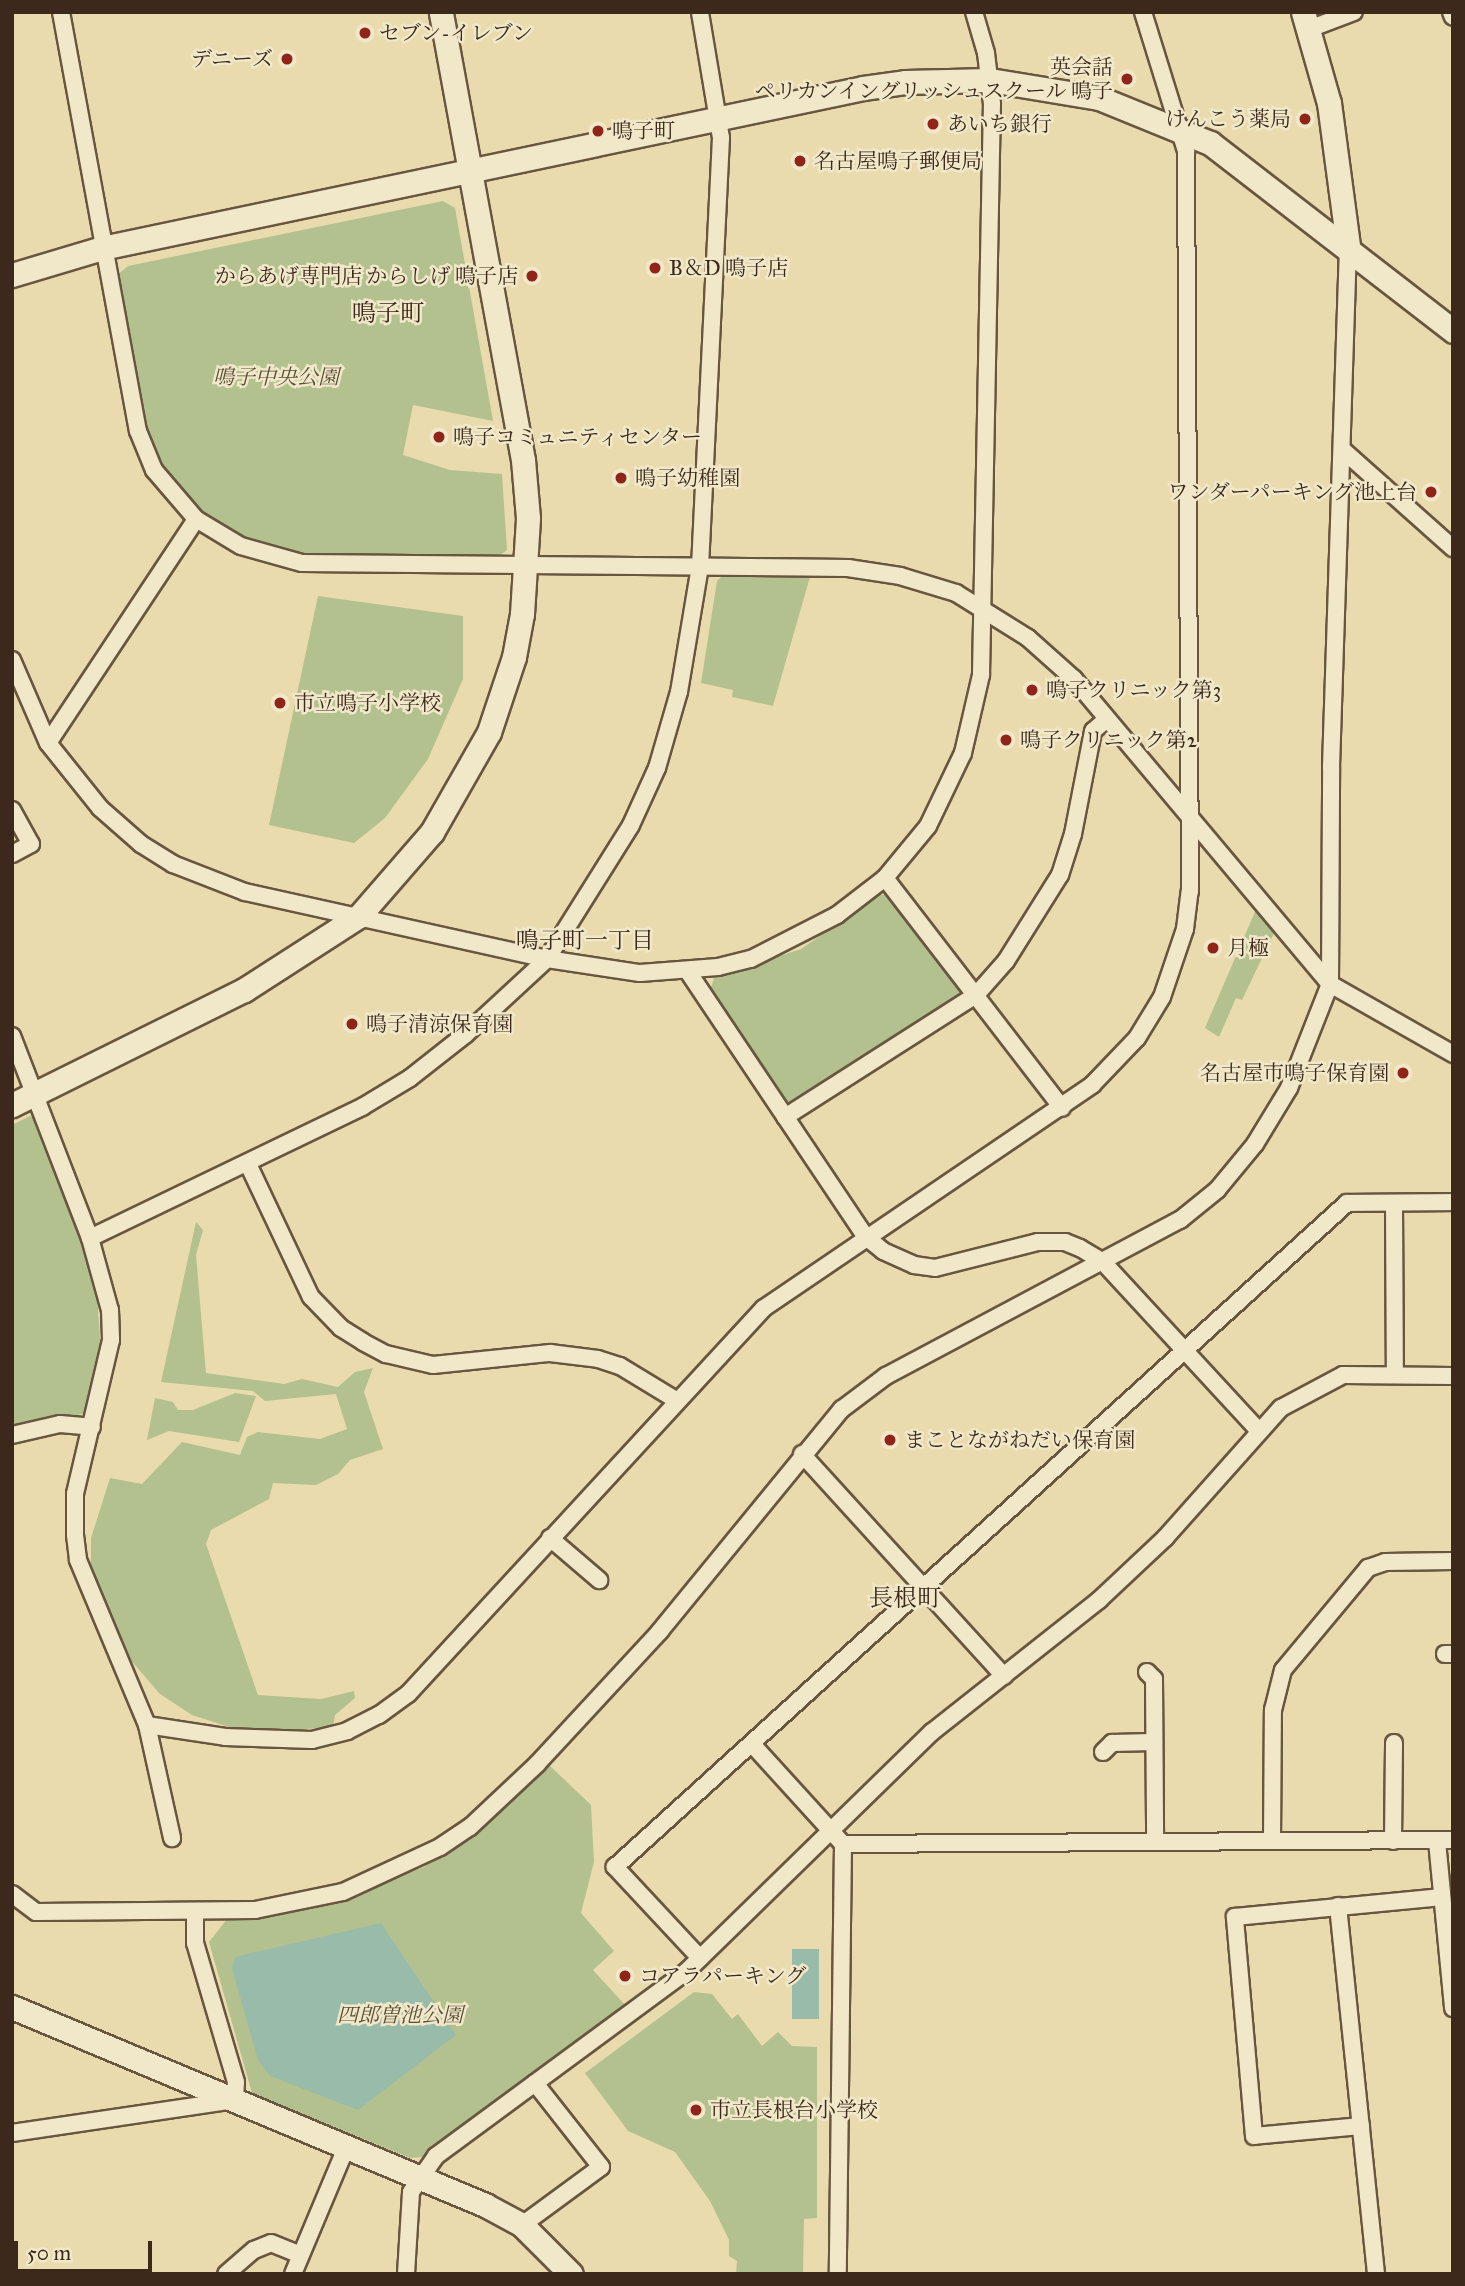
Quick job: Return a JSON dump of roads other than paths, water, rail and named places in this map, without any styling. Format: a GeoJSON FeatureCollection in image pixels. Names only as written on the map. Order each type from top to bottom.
{"type":"FeatureCollection","features":[{"type":"Feature","properties":{"kind":"street"},"geometry":{"type":"LineString","coordinates":[[61,12],[102,248],[138,431],[154,470],[196,519],[241,546],[302,563],[700,567],[878,572],[956,593],[982,606],[1047,654],[1190,815],[1331,984],[1453,1054]]}},
{"type":"Feature","properties":{"kind":"street"},"geometry":{"type":"LineString","coordinates":[[12,1105],[244,990],[359,916],[432,832],[489,732],[514,657],[528,565],[523,460],[441,12]]}},
{"type":"Feature","properties":{"kind":"street"},"geometry":{"type":"LineString","coordinates":[[90,1238],[248,1164],[411,1078],[466,1034],[547,959],[601,879],[657,768],[679,692],[700,567],[720,120],[700,12]]}},
{"type":"Feature","properties":{"kind":"street"},"geometry":{"type":"LineString","coordinates":[[12,660],[48,743],[100,808],[141,844],[173,864],[245,892],[607,970],[687,970],[751,959],[782,946],[837,915],[885,877],[928,827],[963,753],[981,675],[990,80],[974,12]]}},
{"type":"Feature","properties":{"kind":"street"},"geometry":{"type":"LineString","coordinates":[[147,1725],[274,1741],[312,1740],[346,1731],[408,1694],[676,1400],[764,1308],[866,1237],[1062,1108],[1092,1085],[1137,1038],[1162,997],[1185,929],[1190,815],[1186,151],[1182,129],[1143,12]]}},
{"type":"Feature","properties":{"kind":"street"},"geometry":{"type":"LineString","coordinates":[[12,1894],[36,1912],[255,1910],[344,1892],[419,1859],[470,1827],[537,1764],[660,1631],[802,1454],[842,1409],[886,1376],[1180,1220],[1217,1190],[1255,1144],[1289,1088],[1331,984],[1331,767],[1344,451],[1348,246],[1329,103],[1306,21],[1354,12]]}},
{"type":"Feature","properties":{"kind":"street"},"geometry":{"type":"LineString","coordinates":[[12,275],[102,248],[905,82],[990,80],[1100,98],[1182,129],[1210,143],[1348,246],[1453,331]]}},
{"type":"Feature","properties":{"kind":"street"},"geometry":{"type":"LineString","coordinates":[[1344,451],[1453,548]]}},
{"type":"Feature","properties":{"kind":"street"},"geometry":{"type":"LineString","coordinates":[[48,743],[196,519]]}},
{"type":"Feature","properties":{"kind":"street"},"geometry":{"type":"LineString","coordinates":[[785,1117],[976,995],[1024,938],[1060,876],[1073,834],[1093,731],[1107,719]]}},
{"type":"Feature","properties":{"kind":"street"},"geometry":{"type":"LineString","coordinates":[[12,810],[31,844],[12,854]]}},
{"type":"Feature","properties":{"kind":"street"},"geometry":{"type":"LineString","coordinates":[[885,877],[1062,1108]]}},
{"type":"Feature","properties":{"kind":"street"},"geometry":{"type":"LineString","coordinates":[[687,970],[866,1237],[898,1260],[934,1268],[1038,1242],[1065,1242],[1103,1262],[1259,1431]]}},
{"type":"Feature","properties":{"kind":"street"},"geometry":{"type":"LineString","coordinates":[[12,1036],[37,1091],[90,1238],[110,1311],[111,1340],[75,1494],[78,1560],[147,1725],[172,1838]]}},
{"type":"Feature","properties":{"kind":"street"},"geometry":{"type":"LineString","coordinates":[[248,1164],[311,1297],[341,1328],[363,1342],[386,1354],[433,1364],[550,1353],[598,1359],[620,1366],[676,1400]]}},
{"type":"Feature","properties":{"kind":"street"},"geometry":{"type":"LineString","coordinates":[[700,1958],[615,1867],[1347,1203],[1453,1202]]}},
{"type":"Feature","properties":{"kind":"street"},"geometry":{"type":"LineString","coordinates":[[1394,1203],[1395,1375]]}},
{"type":"Feature","properties":{"kind":"street"},"geometry":{"type":"LineString","coordinates":[[406,2274],[411,2192],[419,2175],[436,2156],[700,1958],[838,1838],[932,1732],[1098,1600],[1165,1538],[1281,1408],[1343,1375],[1453,1376]]}},
{"type":"Feature","properties":{"kind":"street"},"geometry":{"type":"LineString","coordinates":[[12,1435],[60,1424],[92,1427]]}},
{"type":"Feature","properties":{"kind":"street"},"geometry":{"type":"LineString","coordinates":[[802,1454],[1004,1676]]}},
{"type":"Feature","properties":{"kind":"street"},"geometry":{"type":"LineString","coordinates":[[550,1538],[599,1580]]}},
{"type":"Feature","properties":{"kind":"street"},"geometry":{"type":"LineString","coordinates":[[1272,1841],[1273,1710],[1283,1670],[1368,1569],[1385,1562],[1453,1561]]}},
{"type":"Feature","properties":{"kind":"street"},"geometry":{"type":"LineString","coordinates":[[1147,1672],[1154,1679],[1155,1842]]}},
{"type":"Feature","properties":{"kind":"street"},"geometry":{"type":"LineString","coordinates":[[1102,1752],[1112,1743],[1153,1742]]}},
{"type":"Feature","properties":{"kind":"street"},"geometry":{"type":"LineString","coordinates":[[1394,1743],[1394,1841]]}},
{"type":"Feature","properties":{"kind":"street"},"geometry":{"type":"LineString","coordinates":[[752,1744],[838,1838],[838,2274]]}},
{"type":"Feature","properties":{"kind":"street"},"geometry":{"type":"LineString","coordinates":[[838,1838],[1155,1842],[1445,1840],[1441,1897],[1453,2008]]}},
{"type":"Feature","properties":{"kind":"street"},"geometry":{"type":"LineString","coordinates":[[1361,2126],[1254,2136],[1235,1917],[1441,1897]]}},
{"type":"Feature","properties":{"kind":"street"},"geometry":{"type":"LineString","coordinates":[[1338,1906],[1376,2274]]}},
{"type":"Feature","properties":{"kind":"street"},"geometry":{"type":"LineString","coordinates":[[195,1911],[195,1943],[236,2082],[235,2099]]}},
{"type":"Feature","properties":{"kind":"street"},"geometry":{"type":"LineString","coordinates":[[12,2007],[346,2148],[419,2175],[522,2225],[571,2274]]}},
{"type":"Feature","properties":{"kind":"street"},"geometry":{"type":"LineString","coordinates":[[522,2225],[601,2167],[535,2083]]}},
{"type":"Feature","properties":{"kind":"street"},"geometry":{"type":"LineString","coordinates":[[12,2133],[235,2099]]}},
{"type":"Feature","properties":{"kind":"street"},"geometry":{"type":"LineString","coordinates":[[293,2274],[346,2148]]}},
{"type":"Feature","properties":{"kind":"street"},"geometry":{"type":"LineString","coordinates":[[226,2274],[254,2250],[271,2243],[301,2255]]}},
{"type":"Feature","properties":{"kind":"place","name":"セブン-イレブン"},"geometry":{"type":"Point","coordinates":[365,33]}},
{"type":"Feature","properties":{"kind":"place","name":"デニーズ"},"geometry":{"type":"Point","coordinates":[287,59]}},
{"type":"Feature","properties":{"kind":"place","name":"英会話 ペリカンイングリッシュスクール 鳴子"},"geometry":{"type":"Point","coordinates":[1127,79]}},
{"type":"Feature","properties":{"kind":"place","name":"けんこう薬局"},"geometry":{"type":"Point","coordinates":[1305,119]}},
{"type":"Feature","properties":{"kind":"place","name":"あいち銀行"},"geometry":{"type":"Point","coordinates":[933,124]}},
{"type":"Feature","properties":{"kind":"place","name":"鳴子町"},"geometry":{"type":"Point","coordinates":[598,131]}},
{"type":"Feature","properties":{"kind":"place","name":"名古屋鳴子郵便局"},"geometry":{"type":"Point","coordinates":[800,161]}},
{"type":"Feature","properties":{"kind":"place","name":"B＆D 鳴子店"},"geometry":{"type":"Point","coordinates":[655,268]}},
{"type":"Feature","properties":{"kind":"place","name":"からあげ専門店 からしげ 鳴子店"},"geometry":{"type":"Point","coordinates":[532,276]}},
{"type":"Feature","properties":{"kind":"place","name":"鳴子コミュニティセンター"},"geometry":{"type":"Point","coordinates":[439,437]}},
{"type":"Feature","properties":{"kind":"place","name":"鳴子幼稚園"},"geometry":{"type":"Point","coordinates":[621,478]}},
{"type":"Feature","properties":{"kind":"place","name":"ワンダーパーキング池上台"},"geometry":{"type":"Point","coordinates":[1431,492]}},
{"type":"Feature","properties":{"kind":"place","name":"鳴子クリニック第3"},"geometry":{"type":"Point","coordinates":[1032,690]}},
{"type":"Feature","properties":{"kind":"place","name":"市立鳴子小学校"},"geometry":{"type":"Point","coordinates":[280,703]}},
{"type":"Feature","properties":{"kind":"place","name":"鳴子クリニック第2"},"geometry":{"type":"Point","coordinates":[1006,740]}},
{"type":"Feature","properties":{"kind":"place","name":"月極"},"geometry":{"type":"Point","coordinates":[1213,948]}},
{"type":"Feature","properties":{"kind":"place","name":"鳴子清涼保育園"},"geometry":{"type":"Point","coordinates":[352,1024]}},
{"type":"Feature","properties":{"kind":"place","name":"名古屋市鳴子保育園"},"geometry":{"type":"Point","coordinates":[1403,1073]}},
{"type":"Feature","properties":{"kind":"place","name":"まことながねだい保育園"},"geometry":{"type":"Point","coordinates":[890,1440]}},
{"type":"Feature","properties":{"kind":"place","name":"コアラパーキング"},"geometry":{"type":"Point","coordinates":[625,1976]}},
{"type":"Feature","properties":{"kind":"place","name":"市立長根台小学校"},"geometry":{"type":"Point","coordinates":[696,2110]}},
{"type":"Feature","properties":{"kind":"district","name":"鳴子町"},"geometry":{"type":"Point","coordinates":[388,314]}},
{"type":"Feature","properties":{"kind":"district","name":"鳴子町一丁目"},"geometry":{"type":"Point","coordinates":[585,940]}},
{"type":"Feature","properties":{"kind":"district","name":"長根町"},"geometry":{"type":"Point","coordinates":[905,1599]}},
{"type":"Feature","properties":{"kind":"park label","name":"鳴子中央公園"},"geometry":{"type":"Point","coordinates":[276,377]}},
{"type":"Feature","properties":{"kind":"park label","name":"四郎曽池公園"},"geometry":{"type":"Point","coordinates":[400,2015]}}]}
